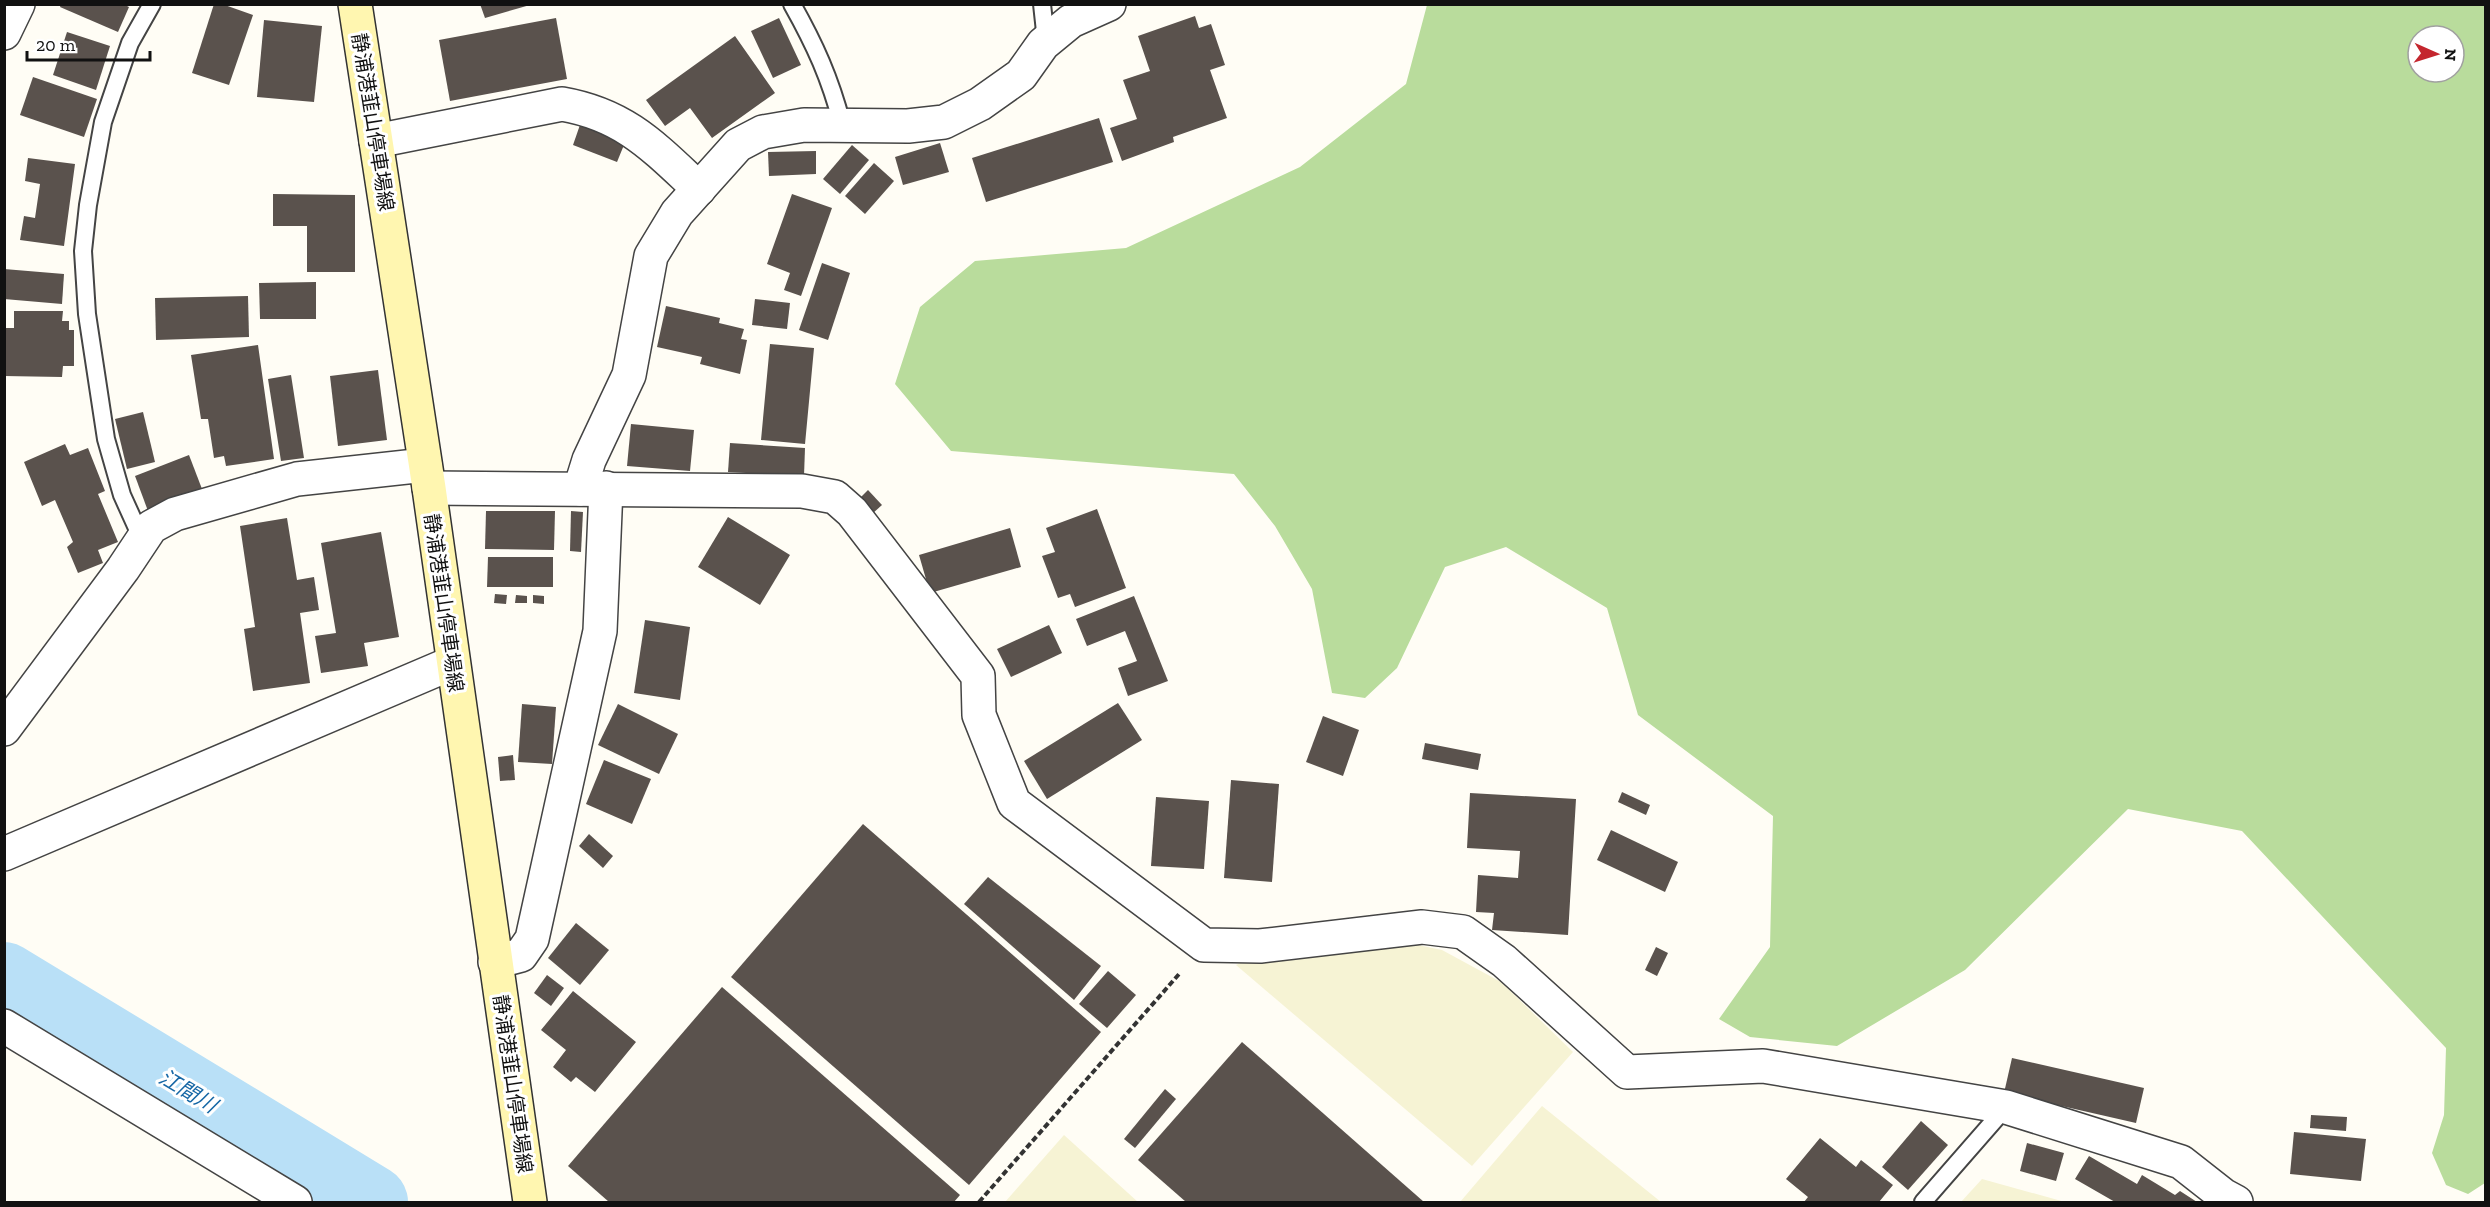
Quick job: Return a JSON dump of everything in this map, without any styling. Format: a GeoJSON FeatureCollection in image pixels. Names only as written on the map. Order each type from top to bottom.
{"type":"FeatureCollection","features":[{"type":"Feature","properties":{"kind":"main road","name":"静浦港韮山停車場線"},"geometry":{"type":"LineString","coordinates":[[356,4],[427,477],[530,1203]]}},
{"type":"Feature","properties":{"kind":"street"},"geometry":{"type":"LineString","coordinates":[[4,33],[18,4]]}},
{"type":"Feature","properties":{"kind":"street"},"geometry":{"type":"LineString","coordinates":[[495,962],[520,955],[532,939],[600,631],[593,488],[589,460],[628,375],[651,256],[677,213],[738,145],[763,132],[804,125],[908,126],[944,122],[980,104],[1021,75],[1046,41],[1071,21],[1109,4]]}},
{"type":"Feature","properties":{"kind":"street"},"geometry":{"type":"LineString","coordinates":[[376,141],[562,104],[589,108],[627,127],[646,140],[699,189]]}},
{"type":"Feature","properties":{"kind":"street"},"geometry":{"type":"LineString","coordinates":[[4,729],[123,569],[151,526],[176,514],[297,479],[427,477],[593,488],[802,491],[835,497],[852,512],[978,676],[979,715],[1014,804],[1204,945],[1260,946],[1422,927],[1463,932],[1504,961],[1627,1072],[1763,1065],[2006,1107],[2181,1162],[2236,1203]]}},
{"type":"Feature","properties":{"kind":"street"},"geometry":{"type":"LineString","coordinates":[[4,854],[452,663]]}},
{"type":"Feature","properties":{"kind":"street"},"geometry":{"type":"LineString","coordinates":[[4,1026],[295,1203]]}},
{"type":"Feature","properties":{"kind":"lane"},"geometry":{"type":"LineString","coordinates":[[144,536],[136,526],[122,495],[106,439],[87,314],[83,251],[88,205],[103,122],[130,43],[152,4]]}},
{"type":"Feature","properties":{"kind":"lane"},"geometry":{"type":"LineString","coordinates":[[792,4],[832,86],[842,124]]}},
{"type":"Feature","properties":{"kind":"lane"},"geometry":{"type":"LineString","coordinates":[[1042,4],[1046,41]]}},
{"type":"Feature","properties":{"kind":"lane"},"geometry":{"type":"LineString","coordinates":[[1923,1203],[2006,1107]]}},
{"type":"Feature","properties":{"kind":"path"},"geometry":{"type":"LineString","coordinates":[[979,1203],[1204,945]]}},
{"type":"Feature","properties":{"kind":"shaded area"},"geometry":{"type":"Polygon","coordinates":[[[1408,943],[1442,950],[1501,982],[1573,1052],[1472,1166],[1236,965],[1244,961],[1408,943]]]}},
{"type":"Feature","properties":{"kind":"shaded area"},"geometry":{"type":"Polygon","coordinates":[[[1542,1106],[1661,1202],[1460,1202],[1542,1106]]]}},
{"type":"Feature","properties":{"kind":"shaded area"},"geometry":{"type":"Polygon","coordinates":[[[1064,1135],[1138,1202],[1005,1202],[1064,1135]]]}},
{"type":"Feature","properties":{"kind":"shaded area"},"geometry":{"type":"Polygon","coordinates":[[[1982,1179],[2065,1202],[1961,1202],[1982,1179]]]}},
{"type":"Feature","properties":{"kind":"green space"},"geometry":{"type":"Polygon","coordinates":[[[1427,5],[2485,5],[2485,1183],[2468,1194],[2446,1185],[2432,1153],[2444,1115],[2446,1048],[2242,831],[2128,809],[1965,970],[1837,1046],[1750,1037],[1719,1019],[1770,947],[1773,816],[1638,715],[1607,608],[1506,547],[1445,567],[1397,668],[1365,698],[1332,693],[1312,589],[1275,526],[1234,474],[951,451],[895,384],[920,307],[975,261],[1126,248],[1300,167],[1406,84],[1427,5]]]}},
{"type":"Feature","properties":{"kind":"building"},"geometry":{"type":"Polygon","coordinates":[[[61,4],[123,4],[129,7],[118,32],[60,7],[61,4]]]}},
{"type":"Feature","properties":{"kind":"building"},"geometry":{"type":"Polygon","coordinates":[[[214,4],[222,4],[253,15],[229,85],[192,73],[214,4]]]}},
{"type":"Feature","properties":{"kind":"building"},"geometry":{"type":"Polygon","coordinates":[[[480,4],[530,4],[530,5],[485,18],[480,4]]]}},
{"type":"Feature","properties":{"kind":"building"},"geometry":{"type":"Polygon","coordinates":[[[1195,16],[1199,28],[1211,24],[1225,65],[1210,70],[1227,118],[1173,137],[1174,142],[1122,161],[1110,128],[1137,119],[1123,80],[1150,71],[1138,36],[1195,16]]]}},
{"type":"Feature","properties":{"kind":"building"},"geometry":{"type":"Polygon","coordinates":[[[556,18],[567,79],[450,101],[439,40],[556,18]]]}},
{"type":"Feature","properties":{"kind":"building"},"geometry":{"type":"Polygon","coordinates":[[[779,18],[801,65],[773,78],[751,31],[779,18]]]}},
{"type":"Feature","properties":{"kind":"building"},"geometry":{"type":"Polygon","coordinates":[[[264,20],[322,26],[314,102],[257,97],[264,20]]]}},
{"type":"Feature","properties":{"kind":"building"},"geometry":{"type":"Polygon","coordinates":[[[67,32],[110,46],[96,90],[53,75],[67,32]]]}},
{"type":"Feature","properties":{"kind":"building"},"geometry":{"type":"Polygon","coordinates":[[[735,36],[775,93],[712,138],[690,108],[665,126],[646,100],[735,36]]]}},
{"type":"Feature","properties":{"kind":"building"},"geometry":{"type":"Polygon","coordinates":[[[33,77],[97,99],[84,137],[20,115],[33,77]]]}},
{"type":"Feature","properties":{"kind":"building"},"geometry":{"type":"Polygon","coordinates":[[[1099,118],[1113,162],[986,202],[972,158],[1099,118]]]}},
{"type":"Feature","properties":{"kind":"building"},"geometry":{"type":"Polygon","coordinates":[[[581,122],[626,140],[617,162],[573,145],[581,122]]]}},
{"type":"Feature","properties":{"kind":"building"},"geometry":{"type":"Polygon","coordinates":[[[940,143],[949,172],[903,185],[895,157],[940,143]]]}},
{"type":"Feature","properties":{"kind":"building"},"geometry":{"type":"Polygon","coordinates":[[[852,145],[869,160],[840,194],[823,179],[852,145]]]}},
{"type":"Feature","properties":{"kind":"building"},"geometry":{"type":"Polygon","coordinates":[[[816,151],[816,174],[769,176],[768,152],[816,151]]]}},
{"type":"Feature","properties":{"kind":"building"},"geometry":{"type":"Polygon","coordinates":[[[28,158],[75,164],[64,246],[20,240],[24,216],[35,218],[40,184],[25,181],[28,158]]]}},
{"type":"Feature","properties":{"kind":"building"},"geometry":{"type":"Polygon","coordinates":[[[874,163],[894,181],[865,214],[845,196],[874,163]]]}},
{"type":"Feature","properties":{"kind":"building"},"geometry":{"type":"Polygon","coordinates":[[[273,194],[355,195],[355,272],[307,272],[307,226],[273,226],[273,194]]]}},
{"type":"Feature","properties":{"kind":"building"},"geometry":{"type":"Polygon","coordinates":[[[792,194],[832,208],[801,296],[784,290],[790,273],[767,264],[792,194]]]}},
{"type":"Feature","properties":{"kind":"building"},"geometry":{"type":"Polygon","coordinates":[[[822,263],[850,273],[828,340],[799,330],[822,263]]]}},
{"type":"Feature","properties":{"kind":"building"},"geometry":{"type":"Polygon","coordinates":[[[4,269],[64,274],[62,304],[4,299],[4,269]]]}},
{"type":"Feature","properties":{"kind":"building"},"geometry":{"type":"Polygon","coordinates":[[[316,282],[316,319],[260,319],[259,283],[316,282]]]}},
{"type":"Feature","properties":{"kind":"building"},"geometry":{"type":"Polygon","coordinates":[[[248,296],[249,337],[156,340],[155,298],[248,296]]]}},
{"type":"Feature","properties":{"kind":"building"},"geometry":{"type":"Polygon","coordinates":[[[755,299],[790,303],[787,329],[752,325],[755,299]]]}},
{"type":"Feature","properties":{"kind":"building"},"geometry":{"type":"Polygon","coordinates":[[[666,306],[720,318],[719,323],[744,329],[741,339],[747,340],[740,374],[700,364],[702,357],[657,347],[666,306]]]}},
{"type":"Feature","properties":{"kind":"building"},"geometry":{"type":"Polygon","coordinates":[[[14,311],[63,311],[62,321],[69,321],[69,330],[74,330],[74,366],[63,366],[62,377],[4,376],[4,328],[14,328],[14,311]]]}},
{"type":"Feature","properties":{"kind":"building"},"geometry":{"type":"Polygon","coordinates":[[[770,344],[814,348],[805,444],[761,440],[770,344]]]}},
{"type":"Feature","properties":{"kind":"building"},"geometry":{"type":"Polygon","coordinates":[[[258,345],[274,459],[226,466],[224,456],[214,458],[208,419],[201,419],[191,355],[258,345]]]}},
{"type":"Feature","properties":{"kind":"building"},"geometry":{"type":"Polygon","coordinates":[[[378,370],[387,440],[338,446],[330,376],[378,370]]]}},
{"type":"Feature","properties":{"kind":"building"},"geometry":{"type":"Polygon","coordinates":[[[291,375],[304,458],[281,461],[268,379],[291,375]]]}},
{"type":"Feature","properties":{"kind":"building"},"geometry":{"type":"Polygon","coordinates":[[[143,412],[155,462],[127,469],[115,419],[143,412]]]}},
{"type":"Feature","properties":{"kind":"building"},"geometry":{"type":"Polygon","coordinates":[[[631,424],[694,430],[690,471],[627,466],[631,424]]]}},
{"type":"Feature","properties":{"kind":"building"},"geometry":{"type":"Polygon","coordinates":[[[730,443],[805,448],[804,476],[728,472],[730,443]]]}},
{"type":"Feature","properties":{"kind":"building"},"geometry":{"type":"Polygon","coordinates":[[[65,444],[70,455],[88,448],[105,491],[98,494],[118,542],[98,550],[103,563],[78,573],[67,547],[73,542],[55,500],[42,506],[24,462],[65,444]]]}},
{"type":"Feature","properties":{"kind":"building"},"geometry":{"type":"Polygon","coordinates":[[[189,455],[202,489],[148,511],[135,476],[189,455]]]}},
{"type":"Feature","properties":{"kind":"building"},"geometry":{"type":"Polygon","coordinates":[[[868,490],[882,505],[872,514],[858,500],[868,490]]]}},
{"type":"Feature","properties":{"kind":"building"},"geometry":{"type":"Polygon","coordinates":[[[1097,509],[1126,588],[1075,607],[1070,594],[1058,598],[1042,556],[1055,552],[1046,528],[1097,509]]]}},
{"type":"Feature","properties":{"kind":"building"},"geometry":{"type":"Polygon","coordinates":[[[486,511],[555,511],[554,550],[485,549],[486,511]]]}},
{"type":"Feature","properties":{"kind":"building"},"geometry":{"type":"Polygon","coordinates":[[[571,511],[583,512],[581,552],[570,551],[571,511]]]}},
{"type":"Feature","properties":{"kind":"building"},"geometry":{"type":"Polygon","coordinates":[[[728,517],[790,555],[760,605],[698,567],[728,517]]]}},
{"type":"Feature","properties":{"kind":"building"},"geometry":{"type":"Polygon","coordinates":[[[287,518],[297,580],[314,577],[319,610],[300,613],[310,683],[253,691],[244,629],[255,627],[240,526],[287,518]]]}},
{"type":"Feature","properties":{"kind":"building"},"geometry":{"type":"Polygon","coordinates":[[[1010,528],[1021,567],[930,593],[919,555],[1010,528]]]}},
{"type":"Feature","properties":{"kind":"building"},"geometry":{"type":"Polygon","coordinates":[[[381,532],[399,637],[364,643],[368,666],[321,673],[315,636],[336,633],[321,543],[381,532]]]}},
{"type":"Feature","properties":{"kind":"building"},"geometry":{"type":"Polygon","coordinates":[[[488,557],[553,557],[553,587],[487,587],[488,557]]]}},
{"type":"Feature","properties":{"kind":"building"},"geometry":{"type":"Polygon","coordinates":[[[495,594],[507,595],[506,604],[494,603],[495,594]]]}},
{"type":"Feature","properties":{"kind":"building"},"geometry":{"type":"Polygon","coordinates":[[[516,595],[527,596],[527,603],[515,603],[516,595]]]}},
{"type":"Feature","properties":{"kind":"building"},"geometry":{"type":"Polygon","coordinates":[[[533,595],[544,596],[544,604],[533,603],[533,595]]]}},
{"type":"Feature","properties":{"kind":"building"},"geometry":{"type":"Polygon","coordinates":[[[1134,596],[1168,681],[1128,696],[1118,668],[1137,661],[1125,631],[1087,646],[1076,619],[1134,596]]]}},
{"type":"Feature","properties":{"kind":"building"},"geometry":{"type":"Polygon","coordinates":[[[645,620],[690,627],[680,700],[634,693],[645,620]]]}},
{"type":"Feature","properties":{"kind":"building"},"geometry":{"type":"Polygon","coordinates":[[[1049,625],[1062,653],[1011,677],[997,649],[1049,625]]]}},
{"type":"Feature","properties":{"kind":"building"},"geometry":{"type":"Polygon","coordinates":[[[1118,703],[1142,740],[1047,799],[1024,761],[1118,703]]]}},
{"type":"Feature","properties":{"kind":"building"},"geometry":{"type":"Polygon","coordinates":[[[522,704],[556,707],[552,764],[518,762],[522,704]]]}},
{"type":"Feature","properties":{"kind":"building"},"geometry":{"type":"Polygon","coordinates":[[[618,704],[678,734],[659,774],[598,745],[618,704]]]}},
{"type":"Feature","properties":{"kind":"building"},"geometry":{"type":"Polygon","coordinates":[[[1323,716],[1359,730],[1343,776],[1306,762],[1323,716]]]}},
{"type":"Feature","properties":{"kind":"building"},"geometry":{"type":"Polygon","coordinates":[[[1425,743],[1481,754],[1478,770],[1422,759],[1425,743]]]}},
{"type":"Feature","properties":{"kind":"building"},"geometry":{"type":"Polygon","coordinates":[[[513,755],[515,780],[500,781],[498,757],[513,755]]]}},
{"type":"Feature","properties":{"kind":"building"},"geometry":{"type":"Polygon","coordinates":[[[604,760],[651,779],[632,824],[586,804],[604,760]]]}},
{"type":"Feature","properties":{"kind":"building"},"geometry":{"type":"Polygon","coordinates":[[[1231,780],[1279,784],[1272,882],[1224,878],[1231,780]]]}},
{"type":"Feature","properties":{"kind":"building"},"geometry":{"type":"Polygon","coordinates":[[[1622,792],[1650,805],[1646,815],[1618,802],[1622,792]]]}},
{"type":"Feature","properties":{"kind":"building"},"geometry":{"type":"Polygon","coordinates":[[[1470,793],[1576,799],[1568,935],[1492,930],[1494,913],[1476,912],[1478,875],[1518,878],[1520,851],[1467,848],[1470,793]]]}},
{"type":"Feature","properties":{"kind":"building"},"geometry":{"type":"Polygon","coordinates":[[[1156,797],[1209,801],[1204,869],[1151,866],[1156,797]]]}},
{"type":"Feature","properties":{"kind":"building"},"geometry":{"type":"Polygon","coordinates":[[[863,824],[1101,1032],[969,1185],[731,977],[863,824]]]}},
{"type":"Feature","properties":{"kind":"building"},"geometry":{"type":"Polygon","coordinates":[[[1611,830],[1678,862],[1665,892],[1597,860],[1611,830]]]}},
{"type":"Feature","properties":{"kind":"building"},"geometry":{"type":"Polygon","coordinates":[[[589,834],[613,856],[603,868],[579,846],[589,834]]]}},
{"type":"Feature","properties":{"kind":"building"},"geometry":{"type":"Polygon","coordinates":[[[988,877],[1101,966],[1074,1000],[964,904],[988,877]]]}},
{"type":"Feature","properties":{"kind":"building"},"geometry":{"type":"Polygon","coordinates":[[[576,923],[609,950],[580,985],[548,958],[576,923]]]}},
{"type":"Feature","properties":{"kind":"building"},"geometry":{"type":"Polygon","coordinates":[[[1656,947],[1668,953],[1657,976],[1645,970],[1656,947]]]}},
{"type":"Feature","properties":{"kind":"building"},"geometry":{"type":"Polygon","coordinates":[[[1108,971],[1136,995],[1107,1028],[1079,1004],[1108,971]]]}},
{"type":"Feature","properties":{"kind":"building"},"geometry":{"type":"Polygon","coordinates":[[[547,975],[564,988],[551,1006],[534,993],[547,975]]]}},
{"type":"Feature","properties":{"kind":"building"},"geometry":{"type":"Polygon","coordinates":[[[722,987],[960,1195],[954,1202],[609,1202],[568,1166],[722,987]]]}},
{"type":"Feature","properties":{"kind":"building"},"geometry":{"type":"Polygon","coordinates":[[[573,991],[636,1042],[595,1092],[576,1077],[571,1082],[553,1067],[566,1050],[541,1030],[573,991]]]}},
{"type":"Feature","properties":{"kind":"building"},"geometry":{"type":"Polygon","coordinates":[[[1242,1042],[1424,1202],[1186,1202],[1138,1160],[1242,1042]]]}},
{"type":"Feature","properties":{"kind":"building"},"geometry":{"type":"Polygon","coordinates":[[[2012,1058],[2144,1088],[2136,1123],[2004,1093],[2012,1058]]]}},
{"type":"Feature","properties":{"kind":"building"},"geometry":{"type":"Polygon","coordinates":[[[1165,1089],[1176,1099],[1135,1148],[1124,1139],[1165,1089]]]}},
{"type":"Feature","properties":{"kind":"building"},"geometry":{"type":"Polygon","coordinates":[[[2311,1115],[2347,1117],[2346,1131],[2310,1128],[2311,1115]]]}},
{"type":"Feature","properties":{"kind":"building"},"geometry":{"type":"Polygon","coordinates":[[[1921,1121],[1948,1145],[1908,1190],[1882,1167],[1921,1121]]]}},
{"type":"Feature","properties":{"kind":"building"},"geometry":{"type":"Polygon","coordinates":[[[2294,1132],[2366,1139],[2361,1181],[2290,1174],[2294,1132]]]}},
{"type":"Feature","properties":{"kind":"building"},"geometry":{"type":"Polygon","coordinates":[[[1820,1138],[1856,1167],[1861,1160],[1893,1185],[1879,1202],[1804,1202],[1808,1197],[1786,1179],[1820,1138]]]}},
{"type":"Feature","properties":{"kind":"building"},"geometry":{"type":"Polygon","coordinates":[[[2027,1143],[2064,1153],[2056,1181],[2020,1171],[2027,1143]]]}},
{"type":"Feature","properties":{"kind":"building"},"geometry":{"type":"Polygon","coordinates":[[[2089,1156],[2137,1184],[2142,1175],[2175,1195],[2180,1191],[2197,1202],[2115,1202],[2075,1179],[2089,1156]]]}},
{"type":"Feature","properties":{"kind":"waterway","name":"江間川"},"geometry":{"type":"LineString","coordinates":[[4,979],[371,1202]]}}]}
